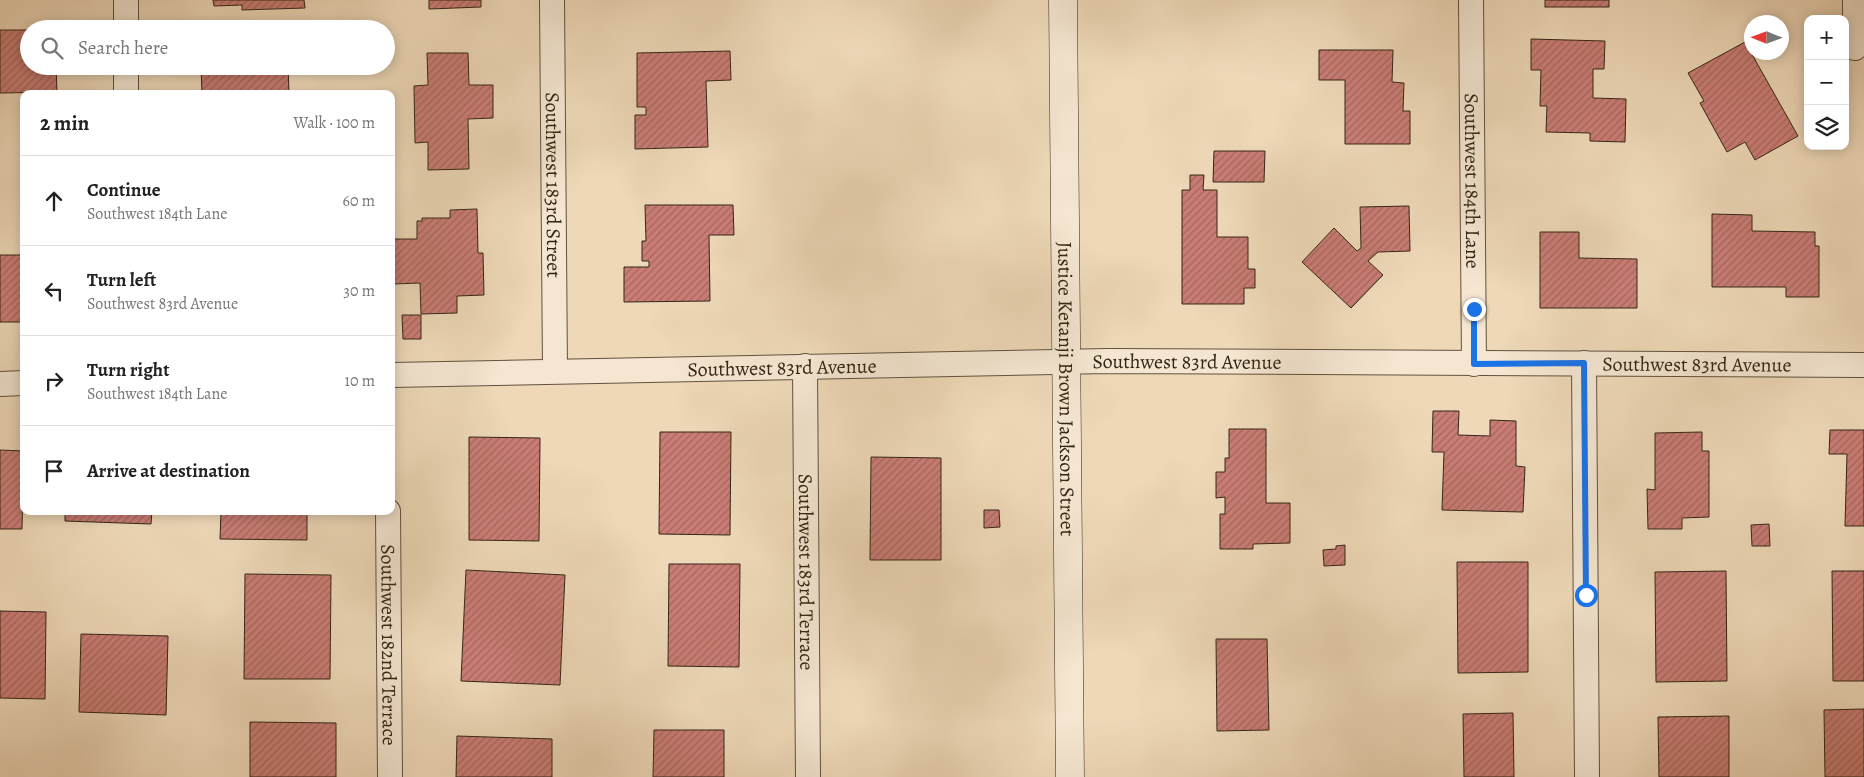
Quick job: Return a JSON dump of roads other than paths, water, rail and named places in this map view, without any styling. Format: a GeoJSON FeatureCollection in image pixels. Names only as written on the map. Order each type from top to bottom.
{"type":"FeatureCollection","features":[{"type":"Feature","properties":{"kind":"main road","name":"Justice Ketanji Brown Jackson Street"},"geometry":{"type":"LineString","coordinates":[[1063,0],[1070,777]]}},
{"type":"Feature","properties":{"kind":"street"},"geometry":{"type":"LineString","coordinates":[[126,0],[126,20]]}},
{"type":"Feature","properties":{"kind":"street","name":"Southwest 183rd Street"},"geometry":{"type":"LineString","coordinates":[[552,0],[555,371]]}},
{"type":"Feature","properties":{"kind":"street","name":"Southwest 184th Lane"},"geometry":{"type":"LineString","coordinates":[[1471,0],[1474,364]]}},
{"type":"Feature","properties":{"kind":"street"},"geometry":{"type":"LineString","coordinates":[[1855,0],[1855,48]]}},
{"type":"Feature","properties":{"kind":"street"},"geometry":{"type":"LineString","coordinates":[[126,75],[126,90]]}},
{"type":"Feature","properties":{"kind":"street","name":"Southwest 83rd Avenue"},"geometry":{"type":"LineString","coordinates":[[395,375],[1066,362],[1584,363],[1864,366]]}},
{"type":"Feature","properties":{"kind":"street"},"geometry":{"type":"LineString","coordinates":[[1584,363],[1587,777]]}},
{"type":"Feature","properties":{"kind":"street","name":"Southwest 183rd Terrace"},"geometry":{"type":"LineString","coordinates":[[805,366],[808,777]]}},
{"type":"Feature","properties":{"kind":"street"},"geometry":{"type":"LineString","coordinates":[[0,384],[20,383]]}},
{"type":"Feature","properties":{"kind":"street","name":"Southwest 182nd Terrace"},"geometry":{"type":"LineString","coordinates":[[388,515],[390,777]]}}]}
